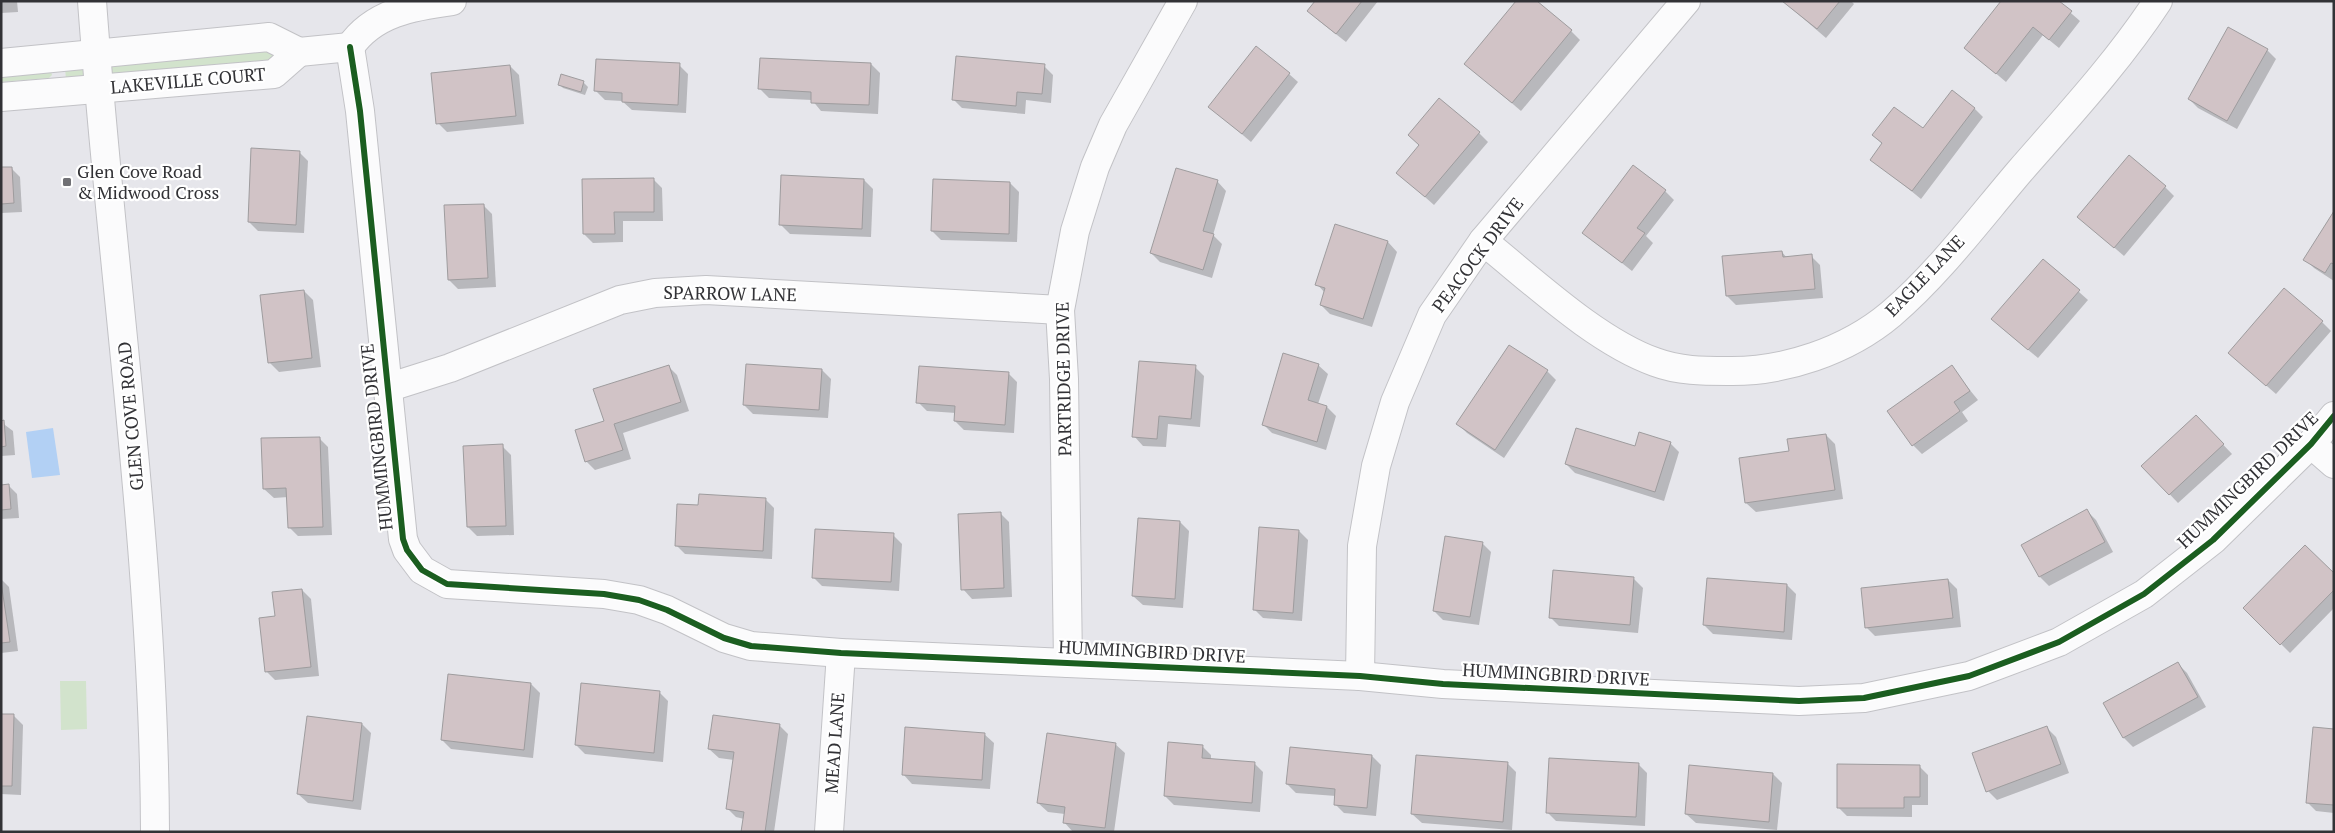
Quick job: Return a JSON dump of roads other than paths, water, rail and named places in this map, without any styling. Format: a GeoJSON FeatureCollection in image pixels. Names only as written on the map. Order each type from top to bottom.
{"type":"FeatureCollection","features":[{"type":"Feature","properties":{"kind":"street","name":"GLEN COVE ROAD"},"geometry":{"type":"LineString","coordinates":[[92,1],[137,476],[155,772],[155,832]]}},
{"type":"Feature","properties":{"kind":"street"},"geometry":{"type":"LineString","coordinates":[[299,52],[350,47],[359,33],[374,22],[400,11],[452,1]]}},
{"type":"Feature","properties":{"kind":"street","name":"PARTRIDGE DRIVE"},"geometry":{"type":"LineString","coordinates":[[1068,663],[1064,388],[1060,310],[1075,231],[1095,167],[1113,125],[1183,1]]}},
{"type":"Feature","properties":{"kind":"street","name":"PEACOCK DRIVE"},"geometry":{"type":"LineString","coordinates":[[1360,676],[1362,546],[1376,466],[1395,402],[1432,315],[1483,241],[1686,1]]}},
{"type":"Feature","properties":{"kind":"street","name":"EAGLE LANE"},"geometry":{"type":"LineString","coordinates":[[1483,241],[1603,336],[1654,362],[1691,371],[1749,372],[1796,363],[1848,342],[1890,315],[1929,277],[2081,102],[2139,31],[2158,1]]}},
{"type":"Feature","properties":{"kind":"street","name":"LAKEVILLE COURT"},"geometry":{"type":"LineString","coordinates":[[1,62],[270,37],[299,52],[274,74],[1,97]]}},
{"type":"Feature","properties":{"kind":"street","name":"HUMMINGBIRD DRIVE"},"geometry":{"type":"LineString","coordinates":[[350,47],[360,111],[387,388],[403,539],[406,550],[413,560],[432,578],[447,584],[604,594],[639,600],[667,610],[737,643],[751,646],[840,653],[1360,676],[1443,684],[1799,701],[1864,698],[1970,676],[2059,642],[2144,594],[2213,540],[2311,444],[2334,416]]}},
{"type":"Feature","properties":{"kind":"street","name":"SPARROW LANE"},"geometry":{"type":"LineString","coordinates":[[387,388],[458,365],[585,312],[620,300],[655,293],[724,291],[1060,310]]}},
{"type":"Feature","properties":{"kind":"street"},"geometry":{"type":"LineString","coordinates":[[2311,444],[2334,464]]}},
{"type":"Feature","properties":{"kind":"street","name":"MEAD LANE"},"geometry":{"type":"LineString","coordinates":[[829,832],[840,653]]}},
{"type":"Feature","properties":{"kind":"water"},"geometry":{"type":"Polygon","coordinates":[[[53,428],[60,475],[32,478],[26,432],[53,428]]]}},
{"type":"Feature","properties":{"kind":"place","name":"Glen Cove Road & Midwood Cross"},"geometry":{"type":"Point","coordinates":[67,182]}}]}
